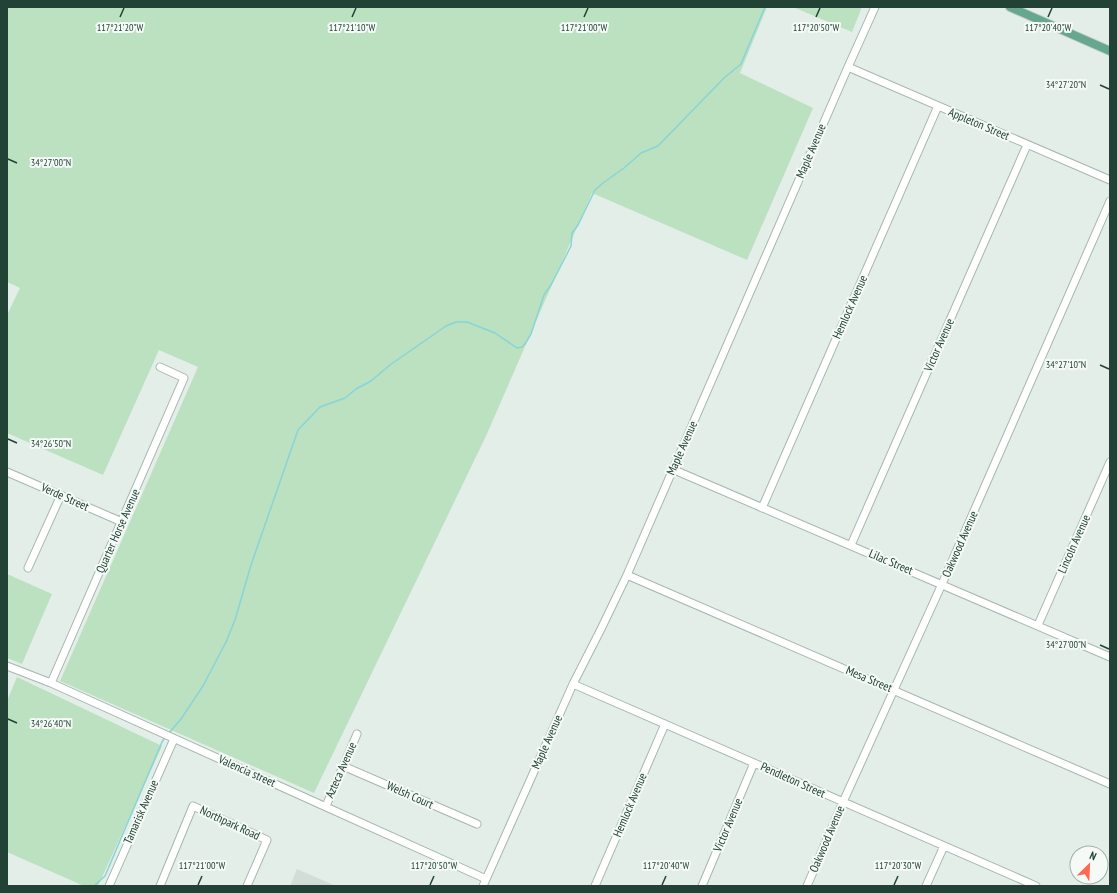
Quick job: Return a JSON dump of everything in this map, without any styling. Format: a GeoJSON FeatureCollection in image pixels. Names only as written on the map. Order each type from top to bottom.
{"type":"FeatureCollection","features":[{"type":"Feature","properties":{"kind":"main road"},"geometry":{"type":"LineString","coordinates":[[1010,7],[1110,51]]}},
{"type":"Feature","properties":{"kind":"street","name":"Maple Avenue"},"geometry":{"type":"LineString","coordinates":[[485,882],[573,684],[627,575],[875,7]]}},
{"type":"Feature","properties":{"kind":"street","name":"Appleton Street"},"geometry":{"type":"LineString","coordinates":[[848,67],[1110,180]]}},
{"type":"Feature","properties":{"kind":"street","name":"Hemlock Avenue"},"geometry":{"type":"LineString","coordinates":[[762,508],[938,106]]}},
{"type":"Feature","properties":{"kind":"street","name":"Victor Avenue"},"geometry":{"type":"LineString","coordinates":[[852,545],[1027,145]]}},
{"type":"Feature","properties":{"kind":"street","name":"Oakwood Avenue"},"geometry":{"type":"LineString","coordinates":[[807,886],[843,802],[942,584],[1110,200]]}},
{"type":"Feature","properties":{"kind":"street","name":"Quarter Horse Avenue"},"geometry":{"type":"LineString","coordinates":[[50,683],[184,378],[160,367]]}},
{"type":"Feature","properties":{"kind":"street","name":"Lincoln Avenue"},"geometry":{"type":"LineString","coordinates":[[1038,625],[1110,462]]}},
{"type":"Feature","properties":{"kind":"street","name":"Lilac Street"},"geometry":{"type":"LineString","coordinates":[[672,469],[1110,657]]}},
{"type":"Feature","properties":{"kind":"street","name":"Verde Street"},"geometry":{"type":"LineString","coordinates":[[7,472],[122,522]]}},
{"type":"Feature","properties":{"kind":"street"},"geometry":{"type":"LineString","coordinates":[[28,568],[61,495]]}},
{"type":"Feature","properties":{"kind":"street","name":"Mesa Street"},"geometry":{"type":"LineString","coordinates":[[627,575],[1110,784]]}},
{"type":"Feature","properties":{"kind":"street","name":"Valencia street"},"geometry":{"type":"LineString","coordinates":[[7,666],[50,683],[326,806],[485,882]]}},
{"type":"Feature","properties":{"kind":"street","name":"Pendleton Street"},"geometry":{"type":"LineString","coordinates":[[573,684],[1036,886]]}},
{"type":"Feature","properties":{"kind":"street","name":"Hemlock Avenue"},"geometry":{"type":"LineString","coordinates":[[595,886],[665,724]]}},
{"type":"Feature","properties":{"kind":"street","name":"Azteca Avenue"},"geometry":{"type":"LineString","coordinates":[[326,806],[357,734]]}},
{"type":"Feature","properties":{"kind":"street","name":"Tamarisk Avenue"},"geometry":{"type":"LineString","coordinates":[[109,886],[174,739]]}},
{"type":"Feature","properties":{"kind":"street","name":"Victor Avenue"},"geometry":{"type":"LineString","coordinates":[[702,886],[754,763]]}},
{"type":"Feature","properties":{"kind":"street","name":"Welsh Court"},"geometry":{"type":"LineString","coordinates":[[343,766],[477,824]]}},
{"type":"Feature","properties":{"kind":"street","name":"Northpark Road"},"geometry":{"type":"LineString","coordinates":[[160,886],[193,806],[267,840],[247,886]]}},
{"type":"Feature","properties":{"kind":"street"},"geometry":{"type":"LineString","coordinates":[[926,886],[944,846]]}},
{"type":"Feature","properties":{"kind":"shaded area"},"geometry":{"type":"Polygon","coordinates":[[[297,869],[336,886],[290,886],[297,869]]]}},
{"type":"Feature","properties":{"kind":"green space"},"geometry":{"type":"Polygon","coordinates":[[[7,7],[767,7],[740,73],[813,108],[747,260],[592,193],[486,436],[314,793],[60,681],[198,367],[159,350],[103,475],[7,433],[7,315],[20,288],[7,282],[7,7]]]}},
{"type":"Feature","properties":{"kind":"green space"},"geometry":{"type":"Polygon","coordinates":[[[793,7],[862,7],[852,32],[793,7]]]}},
{"type":"Feature","properties":{"kind":"green space"},"geometry":{"type":"Polygon","coordinates":[[[7,574],[52,594],[22,664],[7,658],[7,574]]]}},
{"type":"Feature","properties":{"kind":"green space"},"geometry":{"type":"Polygon","coordinates":[[[17,677],[162,746],[98,886],[84,886],[7,852],[7,701],[17,677]]]}},
{"type":"Feature","properties":{"kind":"waterway"},"geometry":{"type":"LineString","coordinates":[[169,733],[181,719],[203,686],[226,642],[235,620],[251,565],[298,430],[320,407],[345,398],[356,389],[371,381],[390,365],[446,326],[456,322],[467,322],[495,333],[517,348],[522,347],[531,334],[544,295],[551,285],[571,246],[572,233],[578,225],[595,190],[641,153],[658,146],[724,78],[741,64],[765,7]]}},
{"type":"Feature","properties":{"kind":"waterway"},"geometry":{"type":"LineString","coordinates":[[94,886],[105,876],[165,737]]}}]}
